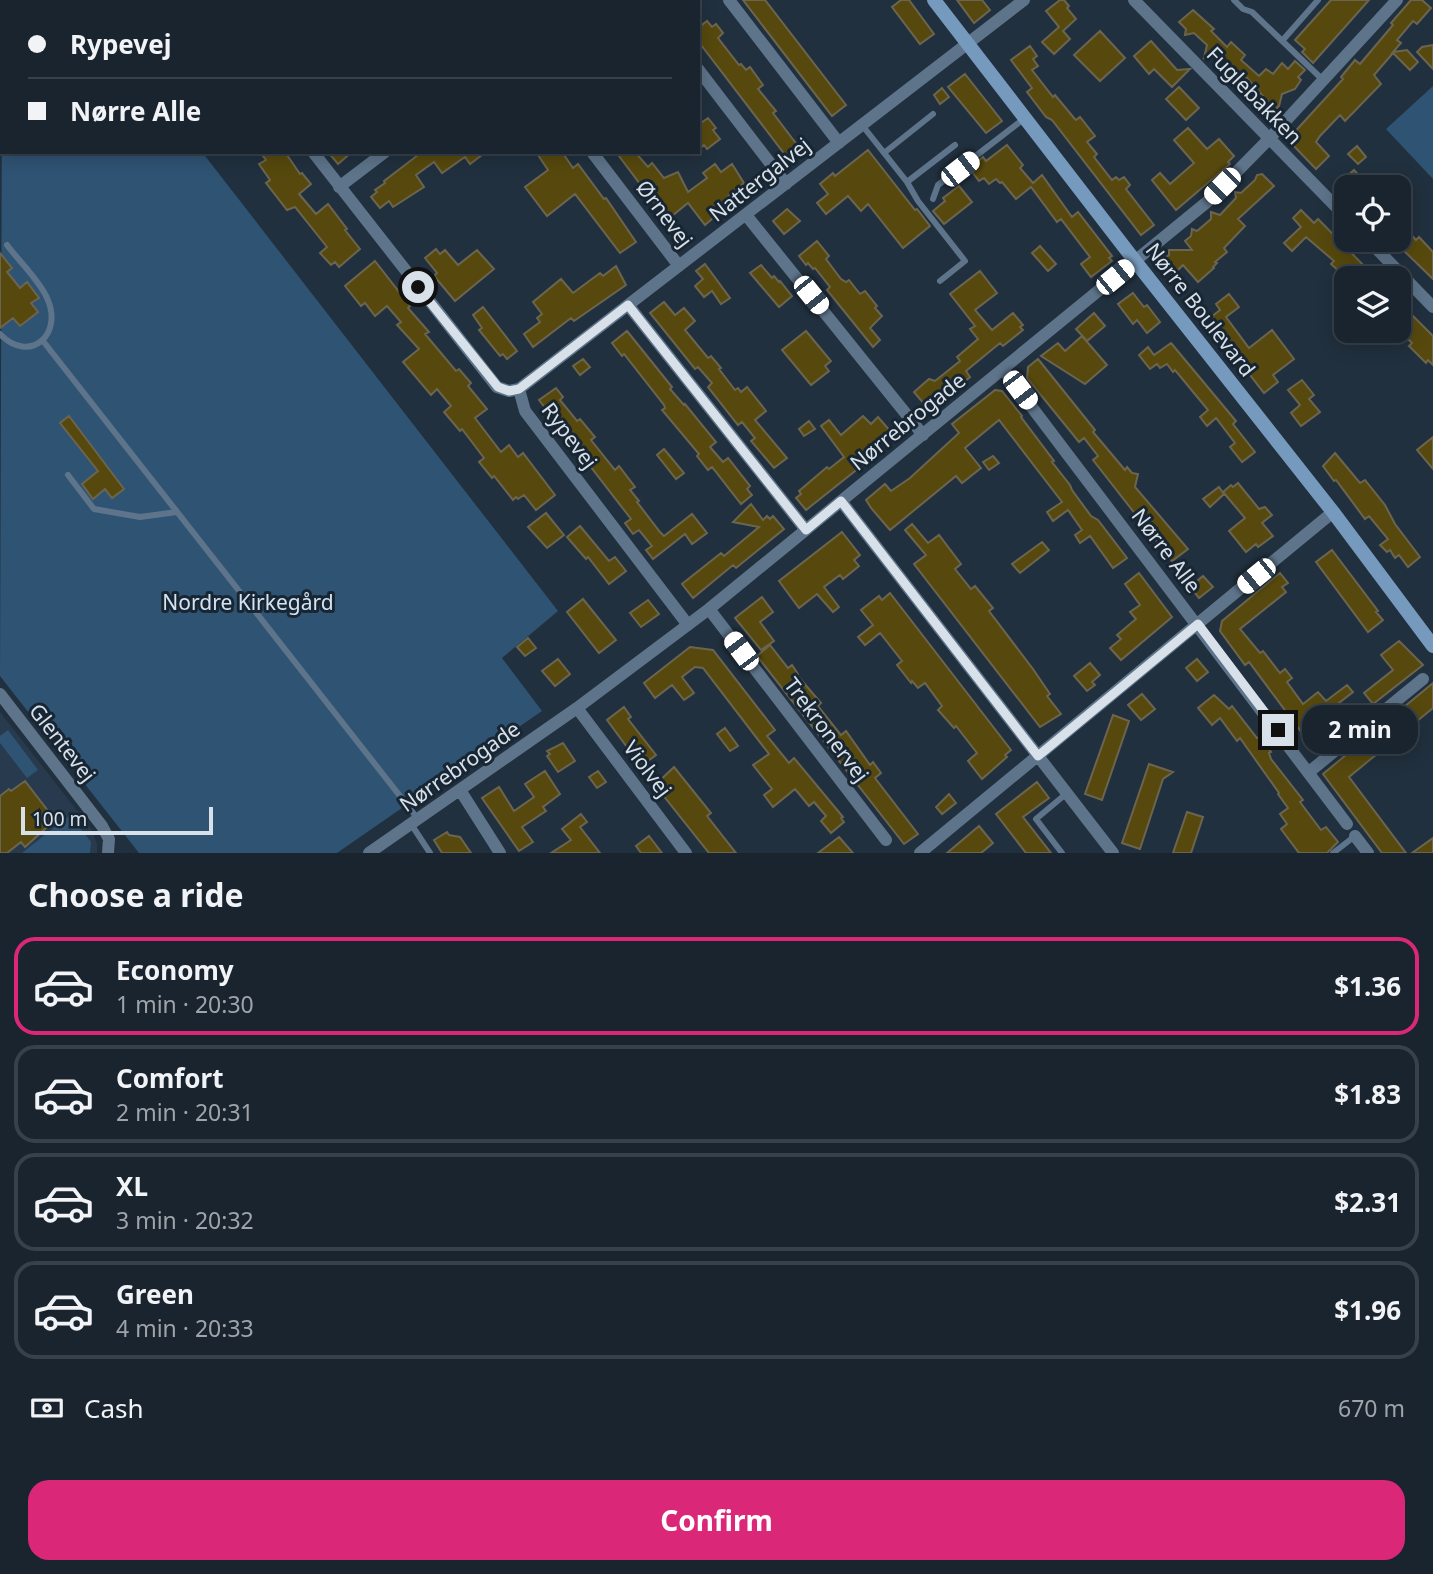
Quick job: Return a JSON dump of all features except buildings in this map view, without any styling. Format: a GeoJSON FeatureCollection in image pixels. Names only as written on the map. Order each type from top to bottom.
{"type":"FeatureCollection","features":[{"type":"Feature","properties":{"kind":"street"},"geometry":{"type":"LineString","coordinates":[[729,0],[839,144]]}},
{"type":"Feature","properties":{"kind":"street","name":"Nørre Boulevard"},"geometry":{"type":"LineString","coordinates":[[934,0],[1333,512],[1433,646]]}},
{"type":"Feature","properties":{"kind":"street","name":"Nattergalvej"},"geometry":{"type":"LineString","coordinates":[[519,389],[1024,0]]}},
{"type":"Feature","properties":{"kind":"street","name":"Fuglebakken"},"geometry":{"type":"LineString","coordinates":[[1134,0],[1334,206]]}},
{"type":"Feature","properties":{"kind":"street","name":"Nørrebrogade"},"geometry":{"type":"LineString","coordinates":[[369,853],[577,708],[709,609],[1207,202],[1397,0]]}},
{"type":"Feature","properties":{"kind":"street"},"geometry":{"type":"LineString","coordinates":[[700,72],[786,184]]}},
{"type":"Feature","properties":{"kind":"street","name":"Rypevej"},"geometry":{"type":"LineString","coordinates":[[314,154],[498,387],[509,391],[519,389],[525,411],[688,625]]}},
{"type":"Feature","properties":{"kind":"street"},"geometry":{"type":"LineString","coordinates":[[339,187],[382,154]]}},
{"type":"Feature","properties":{"kind":"street","name":"Ørnevej"},"geometry":{"type":"LineString","coordinates":[[594,154],[679,266]]}},
{"type":"Feature","properties":{"kind":"street"},"geometry":{"type":"LineString","coordinates":[[746,215],[923,435]]}},
{"type":"Feature","properties":{"kind":"street"},"geometry":{"type":"LineString","coordinates":[[1380,252],[1433,307]]}},
{"type":"Feature","properties":{"kind":"street"},"geometry":{"type":"LineString","coordinates":[[628,305],[806,530]]}},
{"type":"Feature","properties":{"kind":"street","name":"Nørre Alle"},"geometry":{"type":"LineString","coordinates":[[1003,369],[1347,824]]}},
{"type":"Feature","properties":{"kind":"street"},"geometry":{"type":"LineString","coordinates":[[841,501],[1114,853]]}},
{"type":"Feature","properties":{"kind":"street"},"geometry":{"type":"LineString","coordinates":[[920,853],[1333,512]]}},
{"type":"Feature","properties":{"kind":"street","name":"Trekronervej"},"geometry":{"type":"LineString","coordinates":[[709,609],[886,840]]}},
{"type":"Feature","properties":{"kind":"street"},"geometry":{"type":"LineString","coordinates":[[1310,772],[1423,679]]}},
{"type":"Feature","properties":{"kind":"street","name":"Glentevej"},"geometry":{"type":"LineString","coordinates":[[0,694],[102,826],[109,839],[108,853]]}},
{"type":"Feature","properties":{"kind":"street","name":"Violvej"},"geometry":{"type":"LineString","coordinates":[[577,708],[686,853]]}},
{"type":"Feature","properties":{"kind":"street"},"geometry":{"type":"LineString","coordinates":[[460,790],[500,853]]}},
{"type":"Feature","properties":{"kind":"street"},"geometry":{"type":"LineString","coordinates":[[1355,836],[1368,853]]}},
{"type":"Feature","properties":{"kind":"lane"},"geometry":{"type":"LineString","coordinates":[[1234,0],[1243,9],[1252,12],[1323,80]]}},
{"type":"Feature","properties":{"kind":"lane"},"geometry":{"type":"LineString","coordinates":[[1282,41],[1318,0]]}},
{"type":"Feature","properties":{"kind":"lane"},"geometry":{"type":"LineString","coordinates":[[884,153],[933,114]]}},
{"type":"Feature","properties":{"kind":"lane"},"geometry":{"type":"LineString","coordinates":[[933,199],[938,185],[1025,118]]}},
{"type":"Feature","properties":{"kind":"lane"},"geometry":{"type":"LineString","coordinates":[[862,125],[965,261],[940,281]]}},
{"type":"Feature","properties":{"kind":"lane"},"geometry":{"type":"LineString","coordinates":[[907,182],[955,145]]}},
{"type":"Feature","properties":{"kind":"lane"},"geometry":{"type":"LineString","coordinates":[[0,334],[5,340],[22,346],[33,346],[43,341],[52,320],[47,296],[6,245]]}},
{"type":"Feature","properties":{"kind":"lane"},"geometry":{"type":"LineString","coordinates":[[43,341],[414,822],[430,853]]}},
{"type":"Feature","properties":{"kind":"lane"},"geometry":{"type":"LineString","coordinates":[[68,475],[94,509],[140,517],[177,512]]}},
{"type":"Feature","properties":{"kind":"lane"},"geometry":{"type":"LineString","coordinates":[[1062,853],[1036,819],[1067,793]]}},
{"type":"Feature","properties":{"kind":"lane"},"geometry":{"type":"LineString","coordinates":[[1336,852],[1355,836]]}},
{"type":"Feature","properties":{"kind":"shaded area"},"geometry":{"type":"Polygon","coordinates":[[[0,712],[92,830],[97,853],[0,853],[0,712]]]}},
{"type":"Feature","properties":{"kind":"green space"},"geometry":{"type":"Polygon","coordinates":[[[1433,86],[1433,179],[1386,129],[1433,86]]]}},
{"type":"Feature","properties":{"kind":"green space","name":"Nordre Kirkegård"},"geometry":{"type":"Polygon","coordinates":[[[2,154],[204,154],[558,611],[502,658],[542,711],[337,853],[139,853],[0,676],[2,154]]]}},
{"type":"Feature","properties":{"kind":"green space"},"geometry":{"type":"Polygon","coordinates":[[[8,730],[38,770],[27,778],[0,743],[0,736],[8,730]]]}},
{"type":"Feature","properties":{"kind":"green space"},"geometry":{"type":"Polygon","coordinates":[[[70,815],[91,842],[90,853],[22,853],[70,815]]]}},
{"type":"Feature","properties":{"kind":"route"},"geometry":{"type":"LineString","coordinates":[[418,287],[498,387],[509,391],[519,389],[628,305],[806,530],[841,501],[1038,756],[1198,624],[1278,730]]}}]}
